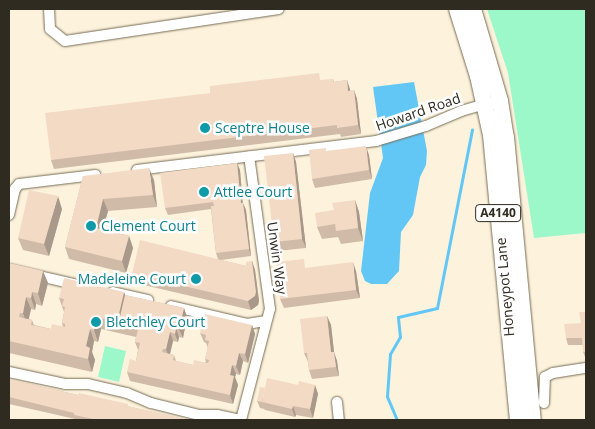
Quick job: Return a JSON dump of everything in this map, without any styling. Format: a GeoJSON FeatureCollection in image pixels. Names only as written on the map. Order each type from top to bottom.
{"type":"FeatureCollection","features":[{"type":"Feature","properties":{"kind":"main road","name":"Honeypot Lane"},"geometry":{"type":"LineString","coordinates":[[457,9],[492,103],[491,135],[518,420]]}},
{"type":"Feature","properties":{"kind":"main road","name":"Honeypot Lane"},"geometry":{"type":"LineString","coordinates":[[473,9],[492,103],[509,165],[533,420]]}},
{"type":"Feature","properties":{"kind":"street"},"geometry":{"type":"LineString","coordinates":[[49,9],[50,29],[64,41],[279,9]]}},
{"type":"Feature","properties":{"kind":"street","name":"Howard Road"},"geometry":{"type":"LineString","coordinates":[[129,171],[376,141],[426,126],[461,111],[492,103]]}},
{"type":"Feature","properties":{"kind":"street","name":"Unwin Way"},"geometry":{"type":"LineString","coordinates":[[241,420],[265,321],[270,309],[249,156]]}},
{"type":"Feature","properties":{"kind":"street"},"geometry":{"type":"LineString","coordinates":[[9,215],[15,189],[19,184],[102,174]]}},
{"type":"Feature","properties":{"kind":"street"},"geometry":{"type":"LineString","coordinates":[[9,269],[84,286]]}},
{"type":"Feature","properties":{"kind":"street"},"geometry":{"type":"LineString","coordinates":[[103,290],[248,324],[265,321]]}},
{"type":"Feature","properties":{"kind":"street"},"geometry":{"type":"LineString","coordinates":[[544,404],[545,377],[553,373],[586,368]]}},
{"type":"Feature","properties":{"kind":"street"},"geometry":{"type":"LineString","coordinates":[[9,372],[65,384],[88,384],[127,393],[151,403],[199,414],[217,415],[241,420]]}},
{"type":"Feature","properties":{"kind":"street"},"geometry":{"type":"LineString","coordinates":[[337,402],[339,420]]}},
{"type":"Feature","properties":{"kind":"green space"},"geometry":{"type":"Polygon","coordinates":[[[487,9],[586,9],[586,233],[534,238],[508,73],[487,9]]]}},
{"type":"Feature","properties":{"kind":"green space"},"geometry":{"type":"Polygon","coordinates":[[[105,346],[126,351],[119,382],[98,377],[105,346]]]}},
{"type":"Feature","properties":{"kind":"water"},"geometry":{"type":"Polygon","coordinates":[[[414,82],[427,151],[426,165],[420,177],[413,215],[401,232],[399,271],[387,284],[371,284],[365,281],[361,271],[370,193],[383,158],[373,87],[414,82]]]}},
{"type":"Feature","properties":{"kind":"building","name":"Sceptre House"},"geometry":{"type":"Polygon","coordinates":[[[319,73],[320,80],[333,79],[333,82],[347,80],[348,91],[354,90],[358,125],[337,128],[337,125],[51,160],[45,113],[210,93],[210,86],[319,73]]]}},
{"type":"Feature","properties":{"kind":"building"},"geometry":{"type":"Polygon","coordinates":[[[366,146],[369,170],[312,179],[309,150],[326,148],[326,151],[366,146]]]}},
{"type":"Feature","properties":{"kind":"building"},"geometry":{"type":"Polygon","coordinates":[[[293,153],[302,239],[274,242],[264,156],[293,153]]]}},
{"type":"Feature","properties":{"kind":"building"},"geometry":{"type":"Polygon","coordinates":[[[237,163],[241,203],[243,203],[249,249],[216,253],[211,206],[214,206],[213,202],[165,208],[160,173],[237,163]]]}},
{"type":"Feature","properties":{"kind":"building","name":"Clement Court"},"geometry":{"type":"Polygon","coordinates":[[[149,168],[153,195],[103,199],[96,228],[129,236],[122,261],[65,247],[83,176],[149,168]]]}},
{"type":"Feature","properties":{"kind":"building"},"geometry":{"type":"Polygon","coordinates":[[[29,190],[58,196],[44,244],[18,238],[29,190]]]}},
{"type":"Feature","properties":{"kind":"building"},"geometry":{"type":"Polygon","coordinates":[[[355,200],[358,228],[336,231],[335,224],[317,227],[315,213],[334,210],[332,203],[355,200]]]}},
{"type":"Feature","properties":{"kind":"building","name":"Madeleine Court"},"geometry":{"type":"Polygon","coordinates":[[[140,240],[246,266],[246,262],[252,261],[255,296],[248,301],[132,274],[140,240]]]}},
{"type":"Feature","properties":{"kind":"building"},"geometry":{"type":"Polygon","coordinates":[[[304,259],[305,268],[353,262],[356,290],[280,299],[276,262],[304,259]]]}},
{"type":"Feature","properties":{"kind":"building","name":"Bletchley Court"},"geometry":{"type":"Polygon","coordinates":[[[9,263],[43,271],[38,293],[32,292],[31,298],[26,297],[23,313],[20,313],[19,317],[32,320],[31,325],[51,329],[52,324],[65,327],[65,324],[62,323],[65,307],[62,306],[64,299],[59,298],[64,278],[124,292],[117,322],[96,317],[94,330],[90,329],[86,346],[90,348],[88,359],[9,341],[9,263]]]}},
{"type":"Feature","properties":{"kind":"building"},"geometry":{"type":"Polygon","coordinates":[[[125,295],[184,308],[179,329],[176,328],[175,334],[170,332],[166,349],[163,349],[162,352],[174,355],[173,360],[193,365],[194,360],[208,363],[209,360],[205,359],[209,341],[205,340],[206,335],[200,333],[205,314],[252,325],[245,354],[239,353],[236,366],[232,365],[230,375],[234,376],[230,395],[127,372],[130,359],[136,361],[140,343],[135,342],[138,329],[118,325],[125,295]]]}},
{"type":"Feature","properties":{"kind":"building"},"geometry":{"type":"Polygon","coordinates":[[[579,312],[586,312],[586,352],[583,352],[582,338],[566,338],[564,324],[581,323],[579,312]]]}},
{"type":"Feature","properties":{"kind":"building"},"geometry":{"type":"Polygon","coordinates":[[[327,316],[331,352],[334,352],[336,367],[309,370],[307,353],[304,353],[300,319],[327,316]]]}},
{"type":"Feature","properties":{"kind":"building"},"geometry":{"type":"Polygon","coordinates":[[[267,378],[298,385],[299,381],[315,385],[310,409],[293,406],[292,409],[262,402],[267,378]]]}},
{"type":"Feature","properties":{"kind":"building"},"geometry":{"type":"Polygon","coordinates":[[[9,379],[128,404],[128,406],[188,420],[98,420],[74,415],[74,413],[9,397],[9,379]]]}},
{"type":"Feature","properties":{"kind":"building"},"geometry":{"type":"Polygon","coordinates":[[[260,387],[265,388],[262,402],[257,401],[260,387]]]}},
{"type":"Feature","properties":{"kind":"waterway"},"geometry":{"type":"LineString","coordinates":[[397,420],[387,396],[390,354],[400,337],[398,317],[437,308],[472,129]]}},
{"type":"Feature","properties":{"kind":"place","name":"Sceptre House"},"geometry":{"type":"Point","coordinates":[205,128]}},
{"type":"Feature","properties":{"kind":"place","name":"Attlee Court"},"geometry":{"type":"Point","coordinates":[204,192]}},
{"type":"Feature","properties":{"kind":"place","name":"Clement Court"},"geometry":{"type":"Point","coordinates":[91,226]}},
{"type":"Feature","properties":{"kind":"place","name":"Madeleine Court"},"geometry":{"type":"Point","coordinates":[196,279]}},
{"type":"Feature","properties":{"kind":"place","name":"Bletchley Court"},"geometry":{"type":"Point","coordinates":[96,322]}}]}
